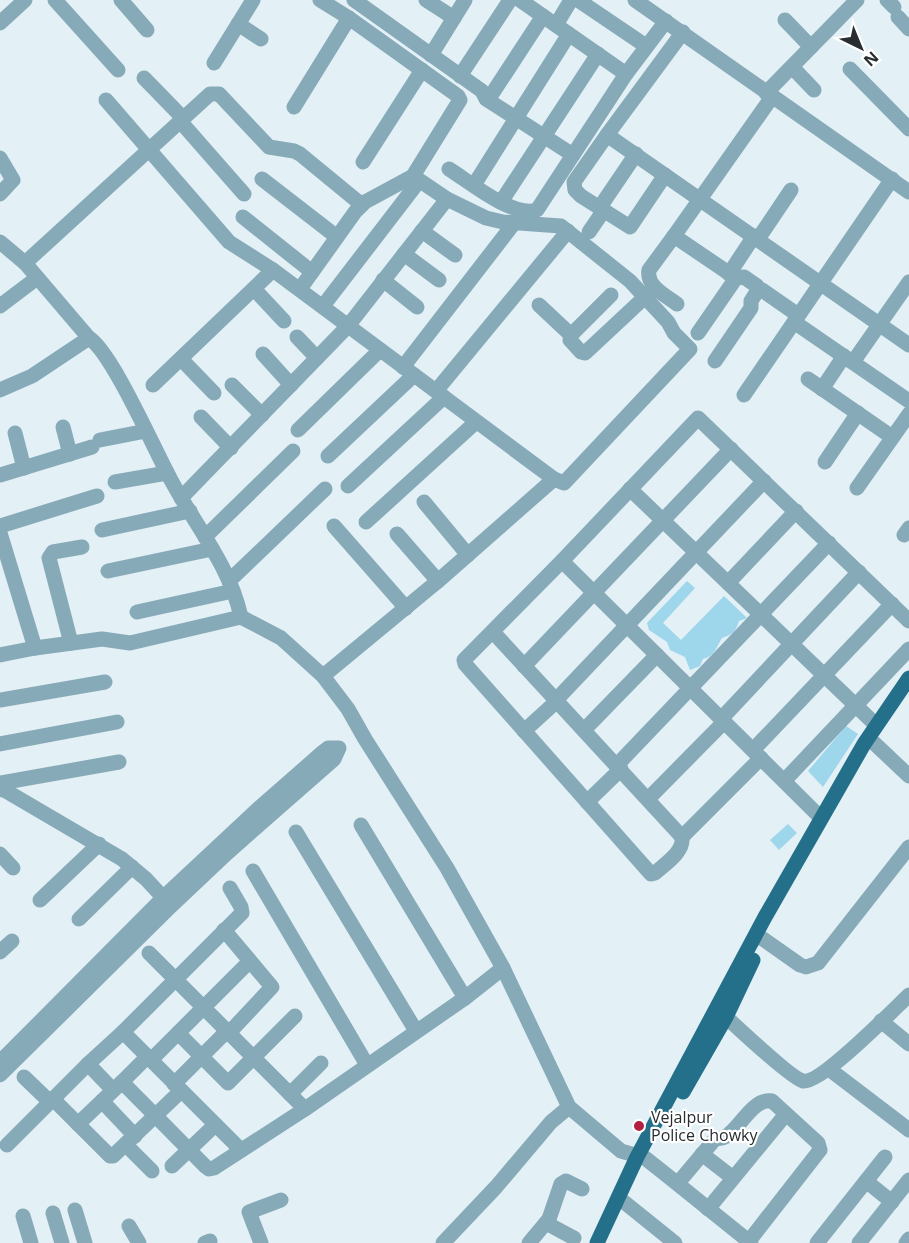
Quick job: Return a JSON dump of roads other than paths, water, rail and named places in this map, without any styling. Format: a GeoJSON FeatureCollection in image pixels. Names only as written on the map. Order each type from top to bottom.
{"type":"FeatureCollection","features":[{"type":"Feature","properties":{"kind":"main road"},"geometry":{"type":"LineString","coordinates":[[606,1243],[641,1157],[726,1017],[763,939],[869,745],[876,725],[909,678]]}},
{"type":"Feature","properties":{"kind":"main road"},"geometry":{"type":"LineString","coordinates":[[597,1243],[821,818],[869,745],[909,693]]}},
{"type":"Feature","properties":{"kind":"street"},"geometry":{"type":"LineString","coordinates":[[0,23],[25,0]]}},
{"type":"Feature","properties":{"kind":"street"},"geometry":{"type":"LineString","coordinates":[[55,0],[118,70]]}},
{"type":"Feature","properties":{"kind":"street"},"geometry":{"type":"LineString","coordinates":[[121,0],[147,30]]}},
{"type":"Feature","properties":{"kind":"street"},"geometry":{"type":"LineString","coordinates":[[214,63],[253,0]]}},
{"type":"Feature","properties":{"kind":"street"},"geometry":{"type":"LineString","coordinates":[[320,0],[422,70],[458,96],[460,100],[416,178],[323,306]]}},
{"type":"Feature","properties":{"kind":"street"},"geometry":{"type":"LineString","coordinates":[[354,0],[482,91],[488,100],[573,155]]}},
{"type":"Feature","properties":{"kind":"street"},"geometry":{"type":"LineString","coordinates":[[426,0],[454,18]]}},
{"type":"Feature","properties":{"kind":"street"},"geometry":{"type":"LineString","coordinates":[[431,55],[465,0]]}},
{"type":"Feature","properties":{"kind":"street"},"geometry":{"type":"LineString","coordinates":[[460,76],[510,0]]}},
{"type":"Feature","properties":{"kind":"street"},"geometry":{"type":"LineString","coordinates":[[520,0],[626,74]]}},
{"type":"Feature","properties":{"kind":"street"},"geometry":{"type":"LineString","coordinates":[[556,25],[571,0]]}},
{"type":"Feature","properties":{"kind":"street"},"geometry":{"type":"LineString","coordinates":[[578,0],[646,46]]}},
{"type":"Feature","properties":{"kind":"street"},"geometry":{"type":"LineString","coordinates":[[635,0],[654,5],[666,21],[909,192]]}},
{"type":"Feature","properties":{"kind":"street"},"geometry":{"type":"LineString","coordinates":[[676,304],[652,285],[648,274],[769,95],[811,46],[857,0]]}},
{"type":"Feature","properties":{"kind":"street"},"geometry":{"type":"LineString","coordinates":[[893,8],[909,29]]}},
{"type":"Feature","properties":{"kind":"street"},"geometry":{"type":"LineString","coordinates":[[488,100],[543,16]]}},
{"type":"Feature","properties":{"kind":"street"},"geometry":{"type":"LineString","coordinates":[[294,106],[349,18]]}},
{"type":"Feature","properties":{"kind":"street"},"geometry":{"type":"LineString","coordinates":[[785,20],[811,46]]}},
{"type":"Feature","properties":{"kind":"street"},"geometry":{"type":"LineString","coordinates":[[449,169],[501,202],[523,212],[537,210],[626,74],[666,21]]}},
{"type":"Feature","properties":{"kind":"street"},"geometry":{"type":"LineString","coordinates":[[237,24],[261,39]]}},
{"type":"Feature","properties":{"kind":"street"},"geometry":{"type":"LineString","coordinates":[[665,175],[630,227],[581,196],[573,185],[683,33]]}},
{"type":"Feature","properties":{"kind":"street"},"geometry":{"type":"LineString","coordinates":[[474,185],[569,34]]}},
{"type":"Feature","properties":{"kind":"street"},"geometry":{"type":"LineString","coordinates":[[501,202],[598,54]]}},
{"type":"Feature","properties":{"kind":"street"},"geometry":{"type":"LineString","coordinates":[[792,67],[814,90]]}},
{"type":"Feature","properties":{"kind":"street"},"geometry":{"type":"LineString","coordinates":[[850,69],[909,129]]}},
{"type":"Feature","properties":{"kind":"street"},"geometry":{"type":"LineString","coordinates":[[363,162],[422,70]]}},
{"type":"Feature","properties":{"kind":"street"},"geometry":{"type":"LineString","coordinates":[[144,78],[182,119],[244,194]]}},
{"type":"Feature","properties":{"kind":"street"},"geometry":{"type":"LineString","coordinates":[[25,263],[210,94],[219,94],[269,147],[300,154],[362,205]]}},
{"type":"Feature","properties":{"kind":"street"},"geometry":{"type":"LineString","coordinates":[[106,100],[229,242],[300,289],[554,479],[564,483],[690,349],[630,281],[561,226],[486,218],[447,199],[416,178],[397,183],[362,205],[300,289]]}},
{"type":"Feature","properties":{"kind":"street"},"geometry":{"type":"LineString","coordinates":[[607,135],[909,345]]}},
{"type":"Feature","properties":{"kind":"street"},"geometry":{"type":"LineString","coordinates":[[589,231],[636,154]]}},
{"type":"Feature","properties":{"kind":"street"},"geometry":{"type":"LineString","coordinates":[[0,158],[13,180],[0,194]]}},
{"type":"Feature","properties":{"kind":"street"},"geometry":{"type":"LineString","coordinates":[[262,179],[337,237]]}},
{"type":"Feature","properties":{"kind":"street"},"geometry":{"type":"LineString","coordinates":[[744,394],[892,179]]}},
{"type":"Feature","properties":{"kind":"street"},"geometry":{"type":"LineString","coordinates":[[698,333],[756,238],[791,190]]}},
{"type":"Feature","properties":{"kind":"street"},"geometry":{"type":"LineString","coordinates":[[181,498],[348,326],[447,199]]}},
{"type":"Feature","properties":{"kind":"street"},"geometry":{"type":"LineString","coordinates":[[243,218],[312,272]]}},
{"type":"Feature","properties":{"kind":"street"},"geometry":{"type":"LineString","coordinates":[[328,456],[409,371],[515,222]]}},
{"type":"Feature","properties":{"kind":"street"},"geometry":{"type":"LineString","coordinates":[[422,231],[455,255]]}},
{"type":"Feature","properties":{"kind":"street"},"geometry":{"type":"LineString","coordinates":[[348,486],[440,394],[568,231]]}},
{"type":"Feature","properties":{"kind":"street"},"geometry":{"type":"LineString","coordinates":[[674,236],[733,276],[744,277],[757,286],[758,290],[751,301],[752,308],[715,361]]}},
{"type":"Feature","properties":{"kind":"street"},"geometry":{"type":"LineString","coordinates":[[0,242],[25,263],[89,338],[95,341],[115,372],[181,498],[209,543],[231,586],[242,617]]}},
{"type":"Feature","properties":{"kind":"street"},"geometry":{"type":"LineString","coordinates":[[404,254],[439,280]]}},
{"type":"Feature","properties":{"kind":"street"},"geometry":{"type":"LineString","coordinates":[[153,385],[273,270]]}},
{"type":"Feature","properties":{"kind":"street"},"geometry":{"type":"LineString","coordinates":[[0,306],[37,278]]}},
{"type":"Feature","properties":{"kind":"street"},"geometry":{"type":"LineString","coordinates":[[383,280],[417,307]]}},
{"type":"Feature","properties":{"kind":"street"},"geometry":{"type":"LineString","coordinates":[[822,389],[880,324],[909,282]]}},
{"type":"Feature","properties":{"kind":"street"},"geometry":{"type":"LineString","coordinates":[[254,289],[284,321]]}},
{"type":"Feature","properties":{"kind":"street"},"geometry":{"type":"LineString","coordinates":[[762,290],[849,359],[909,401]]}},
{"type":"Feature","properties":{"kind":"street"},"geometry":{"type":"LineString","coordinates":[[611,295],[571,335],[570,340],[581,352],[588,352],[645,297]]}},
{"type":"Feature","properties":{"kind":"street"},"geometry":{"type":"LineString","coordinates":[[539,305],[571,335]]}},
{"type":"Feature","properties":{"kind":"street"},"geometry":{"type":"LineString","coordinates":[[297,337],[317,358]]}},
{"type":"Feature","properties":{"kind":"street"},"geometry":{"type":"LineString","coordinates":[[0,390],[32,376],[89,338]]}},
{"type":"Feature","properties":{"kind":"street"},"geometry":{"type":"LineString","coordinates":[[298,430],[380,350]]}},
{"type":"Feature","properties":{"kind":"street"},"geometry":{"type":"LineString","coordinates":[[263,354],[291,385]]}},
{"type":"Feature","properties":{"kind":"street"},"geometry":{"type":"LineString","coordinates":[[181,359],[214,393]]}},
{"type":"Feature","properties":{"kind":"street"},"geometry":{"type":"LineString","coordinates":[[808,379],[892,437]]}},
{"type":"Feature","properties":{"kind":"street"},"geometry":{"type":"LineString","coordinates":[[232,385],[262,415]]}},
{"type":"Feature","properties":{"kind":"street"},"geometry":{"type":"LineString","coordinates":[[825,462],[858,413]]}},
{"type":"Feature","properties":{"kind":"street"},"geometry":{"type":"LineString","coordinates":[[857,488],[909,414]]}},
{"type":"Feature","properties":{"kind":"street"},"geometry":{"type":"LineString","coordinates":[[201,417],[231,447]]}},
{"type":"Feature","properties":{"kind":"street"},"geometry":{"type":"LineString","coordinates":[[493,632],[682,837],[683,844],[680,849],[655,873],[651,874],[464,662],[467,656],[562,561],[698,418],[909,621]]}},
{"type":"Feature","properties":{"kind":"street"},"geometry":{"type":"LineString","coordinates":[[366,522],[476,422]]}},
{"type":"Feature","properties":{"kind":"street"},"geometry":{"type":"LineString","coordinates":[[63,427],[70,454]]}},
{"type":"Feature","properties":{"kind":"street"},"geometry":{"type":"LineString","coordinates":[[0,475],[96,444],[146,431]]}},
{"type":"Feature","properties":{"kind":"street"},"geometry":{"type":"LineString","coordinates":[[15,433],[24,468]]}},
{"type":"Feature","properties":{"kind":"street"},"geometry":{"type":"LineString","coordinates":[[524,666],[731,449]]}},
{"type":"Feature","properties":{"kind":"street"},"geometry":{"type":"LineString","coordinates":[[108,572],[209,543],[293,451]]}},
{"type":"Feature","properties":{"kind":"street"},"geometry":{"type":"LineString","coordinates":[[115,482],[167,473]]}},
{"type":"Feature","properties":{"kind":"street"},"geometry":{"type":"LineString","coordinates":[[323,676],[438,581],[554,479]]}},
{"type":"Feature","properties":{"kind":"street"},"geometry":{"type":"LineString","coordinates":[[524,731],[557,700],[764,481]]}},
{"type":"Feature","properties":{"kind":"street"},"geometry":{"type":"LineString","coordinates":[[137,612],[231,586],[325,489]]}},
{"type":"Feature","properties":{"kind":"street"},"geometry":{"type":"LineString","coordinates":[[630,489],[876,725]]}},
{"type":"Feature","properties":{"kind":"street"},"geometry":{"type":"LineString","coordinates":[[0,526],[98,496]]}},
{"type":"Feature","properties":{"kind":"street"},"geometry":{"type":"LineString","coordinates":[[424,502],[468,555]]}},
{"type":"Feature","properties":{"kind":"street"},"geometry":{"type":"LineString","coordinates":[[102,530],[190,511]]}},
{"type":"Feature","properties":{"kind":"street"},"geometry":{"type":"LineString","coordinates":[[728,583],[796,511]]}},
{"type":"Feature","properties":{"kind":"street"},"geometry":{"type":"LineString","coordinates":[[334,526],[406,608]]}},
{"type":"Feature","properties":{"kind":"street"},"geometry":{"type":"LineString","coordinates":[[0,533],[35,648]]}},
{"type":"Feature","properties":{"kind":"street"},"geometry":{"type":"LineString","coordinates":[[397,534],[438,581]]}},
{"type":"Feature","properties":{"kind":"street"},"geometry":{"type":"LineString","coordinates":[[586,802],[829,543]]}},
{"type":"Feature","properties":{"kind":"street"},"geometry":{"type":"LineString","coordinates":[[71,643],[49,558],[53,552],[82,547]]}},
{"type":"Feature","properties":{"kind":"street"},"geometry":{"type":"LineString","coordinates":[[562,561],[821,818]]}},
{"type":"Feature","properties":{"kind":"street"},"geometry":{"type":"LineString","coordinates":[[648,799],[859,572]]}},
{"type":"Feature","properties":{"kind":"street"},"geometry":{"type":"LineString","coordinates":[[682,837],[824,676],[892,604]]}},
{"type":"Feature","properties":{"kind":"street"},"geometry":{"type":"LineString","coordinates":[[0,655],[102,639],[130,643],[242,617],[281,638],[323,676],[348,709],[447,868],[503,968],[569,1107],[621,1151],[641,1157],[750,1242],[820,1150],[818,1143],[772,1101],[766,1101],[748,1112],[725,1137],[715,1139],[678,1184]]}},
{"type":"Feature","properties":{"kind":"street"},"geometry":{"type":"LineString","coordinates":[[784,781],[909,649]]}},
{"type":"Feature","properties":{"kind":"street"},"geometry":{"type":"LineString","coordinates":[[584,730],[657,655]]}},
{"type":"Feature","properties":{"kind":"street"},"geometry":{"type":"LineString","coordinates":[[0,700],[105,682]]}},
{"type":"Feature","properties":{"kind":"street"},"geometry":{"type":"LineString","coordinates":[[0,744],[117,722]]}},
{"type":"Feature","properties":{"kind":"street"},"geometry":{"type":"LineString","coordinates":[[0,1075],[6,1054],[83,987],[258,809],[323,752],[331,748],[339,748],[352,740],[365,739]]}},
{"type":"Feature","properties":{"kind":"street"},"geometry":{"type":"LineString","coordinates":[[869,745],[909,776]]}},
{"type":"Feature","properties":{"kind":"street"},"geometry":{"type":"LineString","coordinates":[[0,783],[119,762]]}},
{"type":"Feature","properties":{"kind":"street"},"geometry":{"type":"LineString","coordinates":[[0,789],[99,844],[132,867],[167,902]]}},
{"type":"Feature","properties":{"kind":"street"},"geometry":{"type":"LineString","coordinates":[[361,825],[465,998]]}},
{"type":"Feature","properties":{"kind":"street"},"geometry":{"type":"LineString","coordinates":[[296,832],[416,1031]]}},
{"type":"Feature","properties":{"kind":"street"},"geometry":{"type":"LineString","coordinates":[[40,900],[99,844]]}},
{"type":"Feature","properties":{"kind":"street"},"geometry":{"type":"LineString","coordinates":[[763,939],[806,967],[818,963],[909,847]]}},
{"type":"Feature","properties":{"kind":"street"},"geometry":{"type":"LineString","coordinates":[[0,854],[13,868]]}},
{"type":"Feature","properties":{"kind":"street"},"geometry":{"type":"LineString","coordinates":[[79,919],[132,867]]}},
{"type":"Feature","properties":{"kind":"street"},"geometry":{"type":"LineString","coordinates":[[253,871],[367,1065]]}},
{"type":"Feature","properties":{"kind":"street"},"geometry":{"type":"LineString","coordinates":[[7,1145],[243,910],[230,888]]}},
{"type":"Feature","properties":{"kind":"street"},"geometry":{"type":"LineString","coordinates":[[24,1077],[78,1124],[110,1156],[115,1156],[155,1116],[201,1057],[272,989],[224,930]]}},
{"type":"Feature","properties":{"kind":"street"},"geometry":{"type":"LineString","coordinates":[[0,952],[12,941]]}},
{"type":"Feature","properties":{"kind":"street"},"geometry":{"type":"LineString","coordinates":[[149,953],[305,1109]]}},
{"type":"Feature","properties":{"kind":"street"},"geometry":{"type":"LineString","coordinates":[[78,1124],[117,1086],[178,1033],[250,961]]}},
{"type":"Feature","properties":{"kind":"street"},"geometry":{"type":"LineString","coordinates":[[88,1064],[155,1116],[209,1169],[214,1168],[305,1109],[465,998],[503,968]]}},
{"type":"Feature","properties":{"kind":"street"},"geometry":{"type":"LineString","coordinates":[[726,1017],[800,1080],[812,1080],[830,1069],[909,996]]}},
{"type":"Feature","properties":{"kind":"street"},"geometry":{"type":"LineString","coordinates":[[178,1033],[228,1083],[295,1016]]}},
{"type":"Feature","properties":{"kind":"street"},"geometry":{"type":"LineString","coordinates":[[881,1021],[909,1044]]}},
{"type":"Feature","properties":{"kind":"street"},"geometry":{"type":"LineString","coordinates":[[123,1032],[241,1150]]}},
{"type":"Feature","properties":{"kind":"street"},"geometry":{"type":"LineString","coordinates":[[290,1094],[321,1063]]}},
{"type":"Feature","properties":{"kind":"street"},"geometry":{"type":"LineString","coordinates":[[830,1069],[909,1130]]}},
{"type":"Feature","properties":{"kind":"street"},"geometry":{"type":"LineString","coordinates":[[102,1101],[152,1171]]}},
{"type":"Feature","properties":{"kind":"street"},"geometry":{"type":"LineString","coordinates":[[443,1243],[496,1187],[551,1122],[569,1107]]}},
{"type":"Feature","properties":{"kind":"street"},"geometry":{"type":"LineString","coordinates":[[708,1209],[786,1114]]}},
{"type":"Feature","properties":{"kind":"street"},"geometry":{"type":"LineString","coordinates":[[172,1166],[215,1125]]}},
{"type":"Feature","properties":{"kind":"street"},"geometry":{"type":"LineString","coordinates":[[702,1154],[733,1178]]}},
{"type":"Feature","properties":{"kind":"street"},"geometry":{"type":"LineString","coordinates":[[817,1243],[885,1157]]}},
{"type":"Feature","properties":{"kind":"street"},"geometry":{"type":"LineString","coordinates":[[859,1243],[909,1180]]}},
{"type":"Feature","properties":{"kind":"street"},"geometry":{"type":"LineString","coordinates":[[529,1243],[553,1212],[561,1184],[566,1181],[582,1189]]}},
{"type":"Feature","properties":{"kind":"street"},"geometry":{"type":"LineString","coordinates":[[866,1181],[892,1202]]}},
{"type":"Feature","properties":{"kind":"street"},"geometry":{"type":"LineString","coordinates":[[261,1243],[249,1212],[281,1200]]}},
{"type":"Feature","properties":{"kind":"street"},"geometry":{"type":"LineString","coordinates":[[624,1202],[675,1243]]}},
{"type":"Feature","properties":{"kind":"street"},"geometry":{"type":"LineString","coordinates":[[75,1210],[85,1243]]}},
{"type":"Feature","properties":{"kind":"street"},"geometry":{"type":"LineString","coordinates":[[53,1213],[62,1243]]}},
{"type":"Feature","properties":{"kind":"street"},"geometry":{"type":"LineString","coordinates":[[22,1216],[31,1243]]}},
{"type":"Feature","properties":{"kind":"street"},"geometry":{"type":"LineString","coordinates":[[546,1223],[574,1238]]}},
{"type":"Feature","properties":{"kind":"street"},"geometry":{"type":"LineString","coordinates":[[129,1226],[139,1243]]}},
{"type":"Feature","properties":{"kind":"street"},"geometry":{"type":"LineString","coordinates":[[906,1243],[909,1239]]}},
{"type":"Feature","properties":{"kind":"place","name":"Vejalpur Police Chowky"},"geometry":{"type":"Point","coordinates":[639,1126]}}]}
